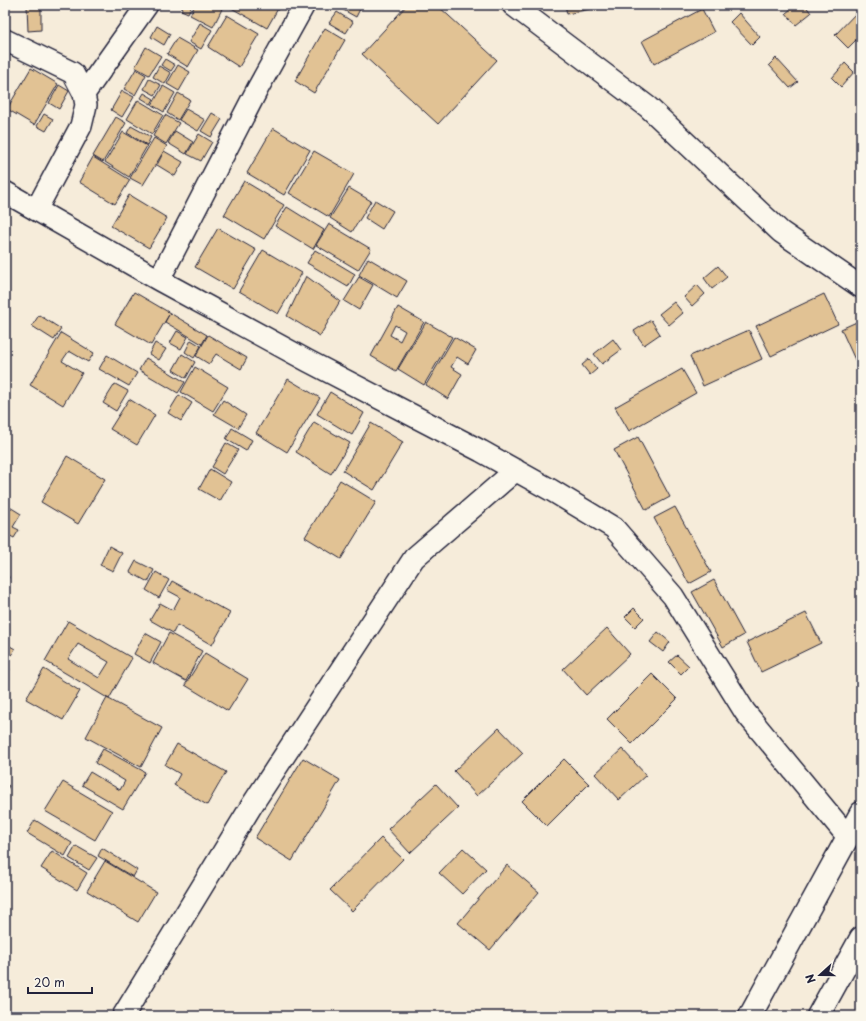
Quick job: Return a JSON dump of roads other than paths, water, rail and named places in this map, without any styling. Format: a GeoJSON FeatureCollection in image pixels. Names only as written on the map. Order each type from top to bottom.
{"type":"FeatureCollection","features":[{"type":"Feature","properties":{"kind":"highway"},"geometry":{"type":"LineString","coordinates":[[750,1016],[861,813]]}},
{"type":"Feature","properties":{"kind":"highway"},"geometry":{"type":"LineString","coordinates":[[818,1016],[861,938]]}},
{"type":"Feature","properties":{"kind":"street"},"geometry":{"type":"LineString","coordinates":[[84,94],[147,5]]}},
{"type":"Feature","properties":{"kind":"street"},"geometry":{"type":"LineString","coordinates":[[159,280],[258,88],[304,5]]}},
{"type":"Feature","properties":{"kind":"street"},"geometry":{"type":"LineString","coordinates":[[513,5],[648,107],[781,232],[861,287]]}},
{"type":"Feature","properties":{"kind":"street"},"geometry":{"type":"LineString","coordinates":[[5,40],[73,73],[84,94],[86,105],[81,126],[36,210]]}},
{"type":"Feature","properties":{"kind":"street"},"geometry":{"type":"LineString","coordinates":[[5,192],[159,280],[308,361],[516,470],[614,528],[672,596],[745,712],[848,837]]}},
{"type":"Feature","properties":{"kind":"street"},"geometry":{"type":"LineString","coordinates":[[123,1016],[252,804],[414,558],[516,470]]}}]}
